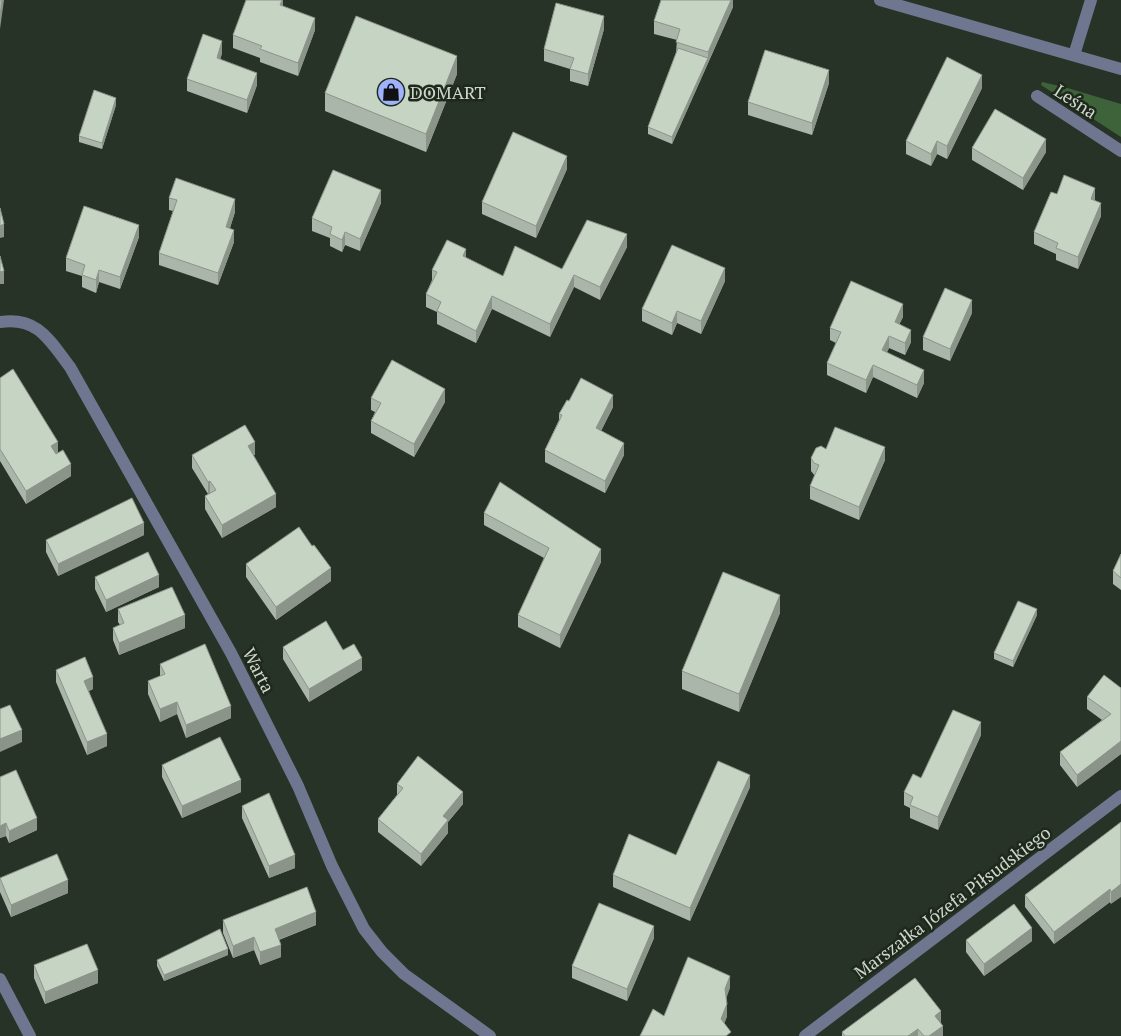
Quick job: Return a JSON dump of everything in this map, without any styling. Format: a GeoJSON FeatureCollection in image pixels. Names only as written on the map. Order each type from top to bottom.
{"type":"FeatureCollection","features":[{"type":"Feature","properties":{"kind":"street"},"geometry":{"type":"LineString","coordinates":[[880,0],[1121,69]]}},
{"type":"Feature","properties":{"kind":"street"},"geometry":{"type":"LineString","coordinates":[[1074,55],[1091,0]]}},
{"type":"Feature","properties":{"kind":"street","name":"Leśna"},"geometry":{"type":"LineString","coordinates":[[1037,96],[1121,152]]}},
{"type":"Feature","properties":{"kind":"street","name":"Warta"},"geometry":{"type":"LineString","coordinates":[[0,322],[14,320],[29,324],[46,336],[70,368],[231,653],[298,786],[332,866],[364,930],[404,974],[490,1036]]}},
{"type":"Feature","properties":{"kind":"street","name":"Marszałka Józefa Piłsudskiego"},"geometry":{"type":"LineString","coordinates":[[805,1036],[1121,796]]}},
{"type":"Feature","properties":{"kind":"street"},"geometry":{"type":"LineString","coordinates":[[0,979],[30,1036]]}},
{"type":"Feature","properties":{"kind":"green space"},"geometry":{"type":"Polygon","coordinates":[[[1042,82],[1121,104],[1121,137],[1041,85],[1042,82]]]}},
{"type":"Feature","properties":{"kind":"building"},"geometry":{"type":"Polygon","coordinates":[[[0,0],[2,0],[0,17],[0,0]]]}},
{"type":"Feature","properties":{"kind":"building"},"geometry":{"type":"Polygon","coordinates":[[[246,0],[282,0],[280,5],[315,18],[298,63],[260,49],[262,46],[233,35],[246,0]]]}},
{"type":"Feature","properties":{"kind":"building"},"geometry":{"type":"Polygon","coordinates":[[[661,0],[731,0],[708,52],[676,42],[680,29],[654,21],[661,0]]]}},
{"type":"Feature","properties":{"kind":"building"},"geometry":{"type":"Polygon","coordinates":[[[556,3],[604,16],[588,74],[570,69],[574,58],[544,49],[556,3]]]}},
{"type":"Feature","properties":{"kind":"building","name":"DOMART"},"geometry":{"type":"Polygon","coordinates":[[[356,16],[457,56],[426,134],[325,93],[356,16]]]}},
{"type":"Feature","properties":{"kind":"building"},"geometry":{"type":"Polygon","coordinates":[[[203,34],[222,41],[217,58],[257,73],[247,100],[187,79],[203,34]]]}},
{"type":"Feature","properties":{"kind":"building"},"geometry":{"type":"Polygon","coordinates":[[[678,48],[708,58],[672,137],[648,127],[678,48]]]}},
{"type":"Feature","properties":{"kind":"building"},"geometry":{"type":"Polygon","coordinates":[[[765,50],[829,70],[812,123],[748,102],[765,50]]]}},
{"type":"Feature","properties":{"kind":"building"},"geometry":{"type":"Polygon","coordinates":[[[947,57],[982,75],[947,146],[937,141],[931,154],[906,141],[947,57]]]}},
{"type":"Feature","properties":{"kind":"building"},"geometry":{"type":"Polygon","coordinates":[[[94,90],[116,98],[102,143],[79,136],[94,90]]]}},
{"type":"Feature","properties":{"kind":"building"},"geometry":{"type":"Polygon","coordinates":[[[995,109],[1046,139],[1023,178],[972,148],[995,109]]]}},
{"type":"Feature","properties":{"kind":"building"},"geometry":{"type":"Polygon","coordinates":[[[513,132],[567,156],[536,226],[482,202],[513,132]]]}},
{"type":"Feature","properties":{"kind":"building"},"geometry":{"type":"Polygon","coordinates":[[[333,170],[381,190],[360,239],[345,232],[342,240],[330,234],[332,227],[312,218],[333,170]]]}},
{"type":"Feature","properties":{"kind":"building"},"geometry":{"type":"Polygon","coordinates":[[[1064,175],[1095,188],[1091,199],[1101,203],[1078,257],[1056,248],[1058,243],[1034,232],[1051,192],[1057,194],[1064,175]]]}},
{"type":"Feature","properties":{"kind":"building"},"geometry":{"type":"Polygon","coordinates":[[[176,178],[235,199],[226,227],[234,230],[218,273],[159,253],[177,200],[169,198],[176,178]]]}},
{"type":"Feature","properties":{"kind":"building"},"geometry":{"type":"Polygon","coordinates":[[[84,206],[139,225],[120,277],[99,270],[96,280],[82,275],[85,265],[66,258],[84,206]]]}},
{"type":"Feature","properties":{"kind":"building"},"geometry":{"type":"Polygon","coordinates":[[[0,208],[4,224],[0,226],[0,208]]]}},
{"type":"Feature","properties":{"kind":"building"},"geometry":{"type":"Polygon","coordinates":[[[587,220],[627,234],[600,287],[574,275],[550,324],[492,296],[476,331],[437,311],[441,302],[426,294],[437,272],[432,270],[447,240],[466,249],[463,256],[503,276],[515,246],[562,269],[587,220]]]}},
{"type":"Feature","properties":{"kind":"building"},"geometry":{"type":"Polygon","coordinates":[[[672,245],[725,268],[701,321],[677,311],[672,323],[642,309],[672,245]]]}},
{"type":"Feature","properties":{"kind":"building"},"geometry":{"type":"Polygon","coordinates":[[[0,256],[4,271],[0,272],[0,256]]]}},
{"type":"Feature","properties":{"kind":"building"},"geometry":{"type":"Polygon","coordinates":[[[851,281],[903,304],[895,322],[911,330],[905,343],[889,336],[882,350],[924,370],[917,385],[873,365],[866,380],[827,363],[841,332],[830,328],[851,281]]]}},
{"type":"Feature","properties":{"kind":"building"},"geometry":{"type":"Polygon","coordinates":[[[945,288],[972,300],[950,349],[923,337],[945,288]]]}},
{"type":"Feature","properties":{"kind":"building"},"geometry":{"type":"Polygon","coordinates":[[[392,360],[445,389],[414,444],[371,421],[381,403],[371,398],[392,360]]]}},
{"type":"Feature","properties":{"kind":"building"},"geometry":{"type":"Polygon","coordinates":[[[13,369],[58,442],[51,446],[56,454],[63,450],[71,464],[26,491],[0,449],[0,378],[13,369]]]}},
{"type":"Feature","properties":{"kind":"building"},"geometry":{"type":"Polygon","coordinates":[[[581,378],[613,395],[596,428],[624,443],[605,481],[545,450],[562,415],[559,414],[567,400],[569,401],[581,378]]]}},
{"type":"Feature","properties":{"kind":"building"},"geometry":{"type":"Polygon","coordinates":[[[245,425],[255,442],[248,446],[276,494],[222,525],[205,496],[216,490],[210,481],[208,482],[192,455],[245,425]]]}},
{"type":"Feature","properties":{"kind":"building"},"geometry":{"type":"Polygon","coordinates":[[[835,427],[885,447],[859,507],[810,486],[819,465],[814,463],[811,458],[816,448],[821,446],[826,449],[835,427]]]}},
{"type":"Feature","properties":{"kind":"building"},"geometry":{"type":"Polygon","coordinates":[[[500,482],[601,549],[560,635],[518,615],[549,548],[484,513],[500,482]]]}},
{"type":"Feature","properties":{"kind":"building"},"geometry":{"type":"Polygon","coordinates":[[[132,498],[144,523],[58,564],[46,540],[132,498]]]}},
{"type":"Feature","properties":{"kind":"building"},"geometry":{"type":"Polygon","coordinates":[[[299,527],[331,568],[276,607],[246,564],[299,527]]]}},
{"type":"Feature","properties":{"kind":"building"},"geometry":{"type":"Polygon","coordinates":[[[148,552],[159,575],[106,600],[95,577],[148,552]]]}},
{"type":"Feature","properties":{"kind":"building"},"geometry":{"type":"Polygon","coordinates":[[[1121,554],[1121,578],[1113,571],[1121,554]]]}},
{"type":"Feature","properties":{"kind":"building"},"geometry":{"type":"Polygon","coordinates":[[[723,572],[780,595],[739,694],[682,671],[723,572]]]}},
{"type":"Feature","properties":{"kind":"building"},"geometry":{"type":"Polygon","coordinates":[[[172,587],[185,615],[119,643],[113,628],[124,623],[118,609],[172,587]]]}},
{"type":"Feature","properties":{"kind":"building"},"geometry":{"type":"Polygon","coordinates":[[[1018,601],[1037,609],[1013,661],[994,653],[1018,601]]]}},
{"type":"Feature","properties":{"kind":"building"},"geometry":{"type":"Polygon","coordinates":[[[326,621],[343,650],[354,644],[362,658],[309,689],[283,647],[326,621]]]}},
{"type":"Feature","properties":{"kind":"building"},"geometry":{"type":"Polygon","coordinates":[[[205,644],[231,706],[186,725],[177,702],[160,709],[148,681],[165,674],[160,664],[205,644]]]}},
{"type":"Feature","properties":{"kind":"building"},"geometry":{"type":"Polygon","coordinates":[[[85,657],[93,677],[84,681],[107,734],[87,742],[56,670],[85,657]]]}},
{"type":"Feature","properties":{"kind":"building"},"geometry":{"type":"Polygon","coordinates":[[[1104,675],[1121,688],[1121,741],[1077,775],[1060,752],[1111,714],[1087,697],[1104,675]]]}},
{"type":"Feature","properties":{"kind":"building"},"geometry":{"type":"Polygon","coordinates":[[[10,705],[22,730],[0,739],[0,709],[10,705]]]}},
{"type":"Feature","properties":{"kind":"building"},"geometry":{"type":"Polygon","coordinates":[[[953,710],[981,722],[938,817],[910,805],[913,797],[904,792],[913,774],[921,778],[953,710]]]}},
{"type":"Feature","properties":{"kind":"building"},"geometry":{"type":"Polygon","coordinates":[[[220,737],[241,780],[182,806],[162,765],[220,737]]]}},
{"type":"Feature","properties":{"kind":"building"},"geometry":{"type":"Polygon","coordinates":[[[418,756],[463,792],[443,816],[448,820],[421,854],[378,819],[403,788],[397,784],[418,756]]]}},
{"type":"Feature","properties":{"kind":"building"},"geometry":{"type":"Polygon","coordinates":[[[718,761],[750,775],[690,908],[613,875],[629,834],[676,855],[718,761]]]}},
{"type":"Feature","properties":{"kind":"building"},"geometry":{"type":"Polygon","coordinates":[[[16,770],[37,818],[9,831],[6,823],[0,826],[0,777],[16,770]]]}},
{"type":"Feature","properties":{"kind":"building"},"geometry":{"type":"Polygon","coordinates":[[[269,793],[295,855],[269,866],[242,806],[269,793]]]}},
{"type":"Feature","properties":{"kind":"building"},"geometry":{"type":"Polygon","coordinates":[[[1121,822],[1121,884],[1111,892],[1110,889],[1054,932],[1025,895],[1121,822]]]}},
{"type":"Feature","properties":{"kind":"building"},"geometry":{"type":"Polygon","coordinates":[[[57,854],[68,880],[11,905],[0,878],[57,854]]]}},
{"type":"Feature","properties":{"kind":"building"},"geometry":{"type":"Polygon","coordinates":[[[307,887],[316,912],[275,929],[281,945],[260,952],[254,937],[233,946],[223,920],[307,887]]]}},
{"type":"Feature","properties":{"kind":"building"},"geometry":{"type":"Polygon","coordinates":[[[599,903],[654,926],[627,989],[572,966],[599,903]]]}},
{"type":"Feature","properties":{"kind":"building"},"geometry":{"type":"Polygon","coordinates":[[[1014,904],[1032,928],[984,964],[966,940],[1014,904]]]}},
{"type":"Feature","properties":{"kind":"building"},"geometry":{"type":"Polygon","coordinates":[[[220,929],[228,949],[164,975],[157,960],[220,929]]]}},
{"type":"Feature","properties":{"kind":"building"},"geometry":{"type":"Polygon","coordinates":[[[87,944],[98,970],[45,992],[34,965],[87,944]]]}},
{"type":"Feature","properties":{"kind":"building"},"geometry":{"type":"Polygon","coordinates":[[[688,957],[730,976],[725,989],[727,1004],[721,1019],[731,1032],[726,1036],[640,1036],[653,1009],[664,1016],[688,957]]]}},
{"type":"Feature","properties":{"kind":"building"},"geometry":{"type":"Polygon","coordinates":[[[915,978],[941,1011],[935,1016],[943,1026],[929,1036],[924,1036],[918,1029],[908,1036],[845,1036],[842,1032],[915,978]]]}},
{"type":"Feature","properties":{"kind":"place","name":"DOMART"},"geometry":{"type":"Point","coordinates":[391,92]}}]}
